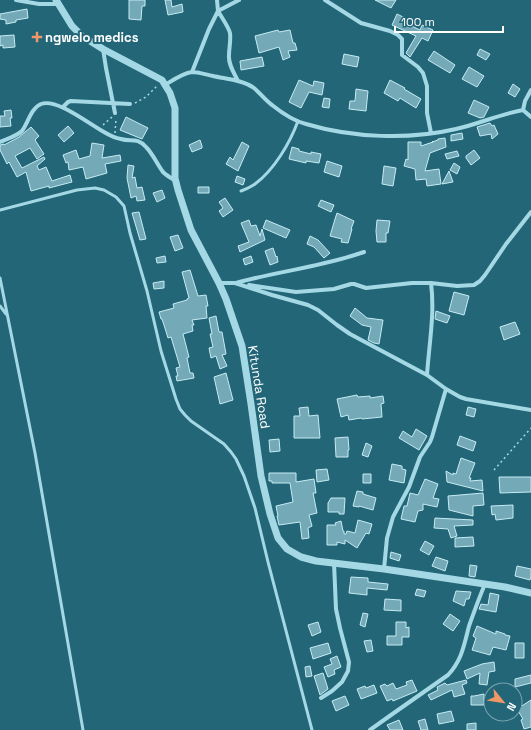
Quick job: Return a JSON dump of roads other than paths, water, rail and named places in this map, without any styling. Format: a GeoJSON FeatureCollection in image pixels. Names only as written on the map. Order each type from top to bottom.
{"type":"FeatureCollection","features":[{"type":"Feature","properties":{"kind":"street"},"geometry":{"type":"LineString","coordinates":[[16,0],[39,4],[57,2]]}},
{"type":"Feature","properties":{"kind":"street"},"geometry":{"type":"LineString","coordinates":[[217,0],[218,11],[230,33],[228,56],[232,70],[238,81]]}},
{"type":"Feature","properties":{"kind":"street"},"geometry":{"type":"LineString","coordinates":[[192,72],[209,29],[218,11],[239,0]]}},
{"type":"Feature","properties":{"kind":"street"},"geometry":{"type":"LineString","coordinates":[[325,0],[361,23],[390,31],[402,39],[402,55],[418,67],[423,73],[425,79],[427,86],[428,123],[430,133]]}},
{"type":"Feature","properties":{"kind":"street","name":"Kitunda Road"},"geometry":{"type":"LineString","coordinates":[[57,2],[72,26],[82,36],[103,49],[162,80],[170,93],[175,108],[176,181],[178,190],[191,230],[219,283],[242,346],[261,476],[270,514],[278,538],[287,549],[301,557],[505,587],[531,593]]}},
{"type":"Feature","properties":{"kind":"street"},"geometry":{"type":"LineString","coordinates":[[103,49],[116,113]]}},
{"type":"Feature","properties":{"kind":"street"},"geometry":{"type":"LineString","coordinates":[[165,85],[179,76],[192,72],[238,81],[253,87],[292,119],[305,124],[344,133],[408,136],[457,129],[510,112],[523,110],[531,117]]}},
{"type":"Feature","properties":{"kind":"street"},"geometry":{"type":"LineString","coordinates":[[523,110],[525,101],[531,90]]}},
{"type":"Feature","properties":{"kind":"street"},"geometry":{"type":"LineString","coordinates":[[63,107],[71,101],[130,104]]}},
{"type":"Feature","properties":{"kind":"street"},"geometry":{"type":"LineString","coordinates":[[0,142],[21,132],[33,111],[42,104],[49,103],[63,107],[114,137],[122,140],[136,140],[146,146],[163,172],[176,181]]}},
{"type":"Feature","properties":{"kind":"street"},"geometry":{"type":"LineString","coordinates":[[219,283],[235,283],[296,292],[334,289],[351,284],[366,288],[412,283],[466,286],[474,285],[480,281],[531,212]]}},
{"type":"Feature","properties":{"kind":"street"},"geometry":{"type":"LineString","coordinates":[[235,283],[257,277],[334,262],[364,252]]}},
{"type":"Feature","properties":{"kind":"street"},"geometry":{"type":"LineString","coordinates":[[235,283],[308,305],[318,310],[350,334],[427,375],[460,397],[531,410]]}},
{"type":"Feature","properties":{"kind":"street"},"geometry":{"type":"LineString","coordinates":[[427,375],[433,298],[431,283]]}},
{"type":"Feature","properties":{"kind":"street"},"geometry":{"type":"LineString","coordinates":[[384,569],[387,538],[393,517],[409,487],[420,457],[430,442],[446,389]]}},
{"type":"Feature","properties":{"kind":"street"},"geometry":{"type":"LineString","coordinates":[[321,698],[342,682],[348,671],[349,662],[336,609],[334,563]]}},
{"type":"Feature","properties":{"kind":"street"},"geometry":{"type":"LineString","coordinates":[[370,730],[442,680],[456,667],[484,584]]}},
{"type":"Feature","properties":{"kind":"lane"},"geometry":{"type":"LineString","coordinates":[[241,191],[256,183],[267,172],[283,151],[295,130],[298,121]]}},
{"type":"Feature","properties":{"kind":"lane"},"geometry":{"type":"LineString","coordinates":[[0,210],[78,190],[96,188],[104,190],[116,197],[124,206],[130,233],[147,291],[161,351],[180,408],[191,421],[220,441],[231,452],[244,476],[255,508],[312,730]]}},
{"type":"Feature","properties":{"kind":"lane"},"geometry":{"type":"LineString","coordinates":[[0,278],[35,453],[84,730]]}},
{"type":"Feature","properties":{"kind":"lane"},"geometry":{"type":"LineString","coordinates":[[0,306],[8,317]]}},
{"type":"Feature","properties":{"kind":"place","name":"ngwelo medics"},"geometry":{"type":"Point","coordinates":[37,37]}}]}
